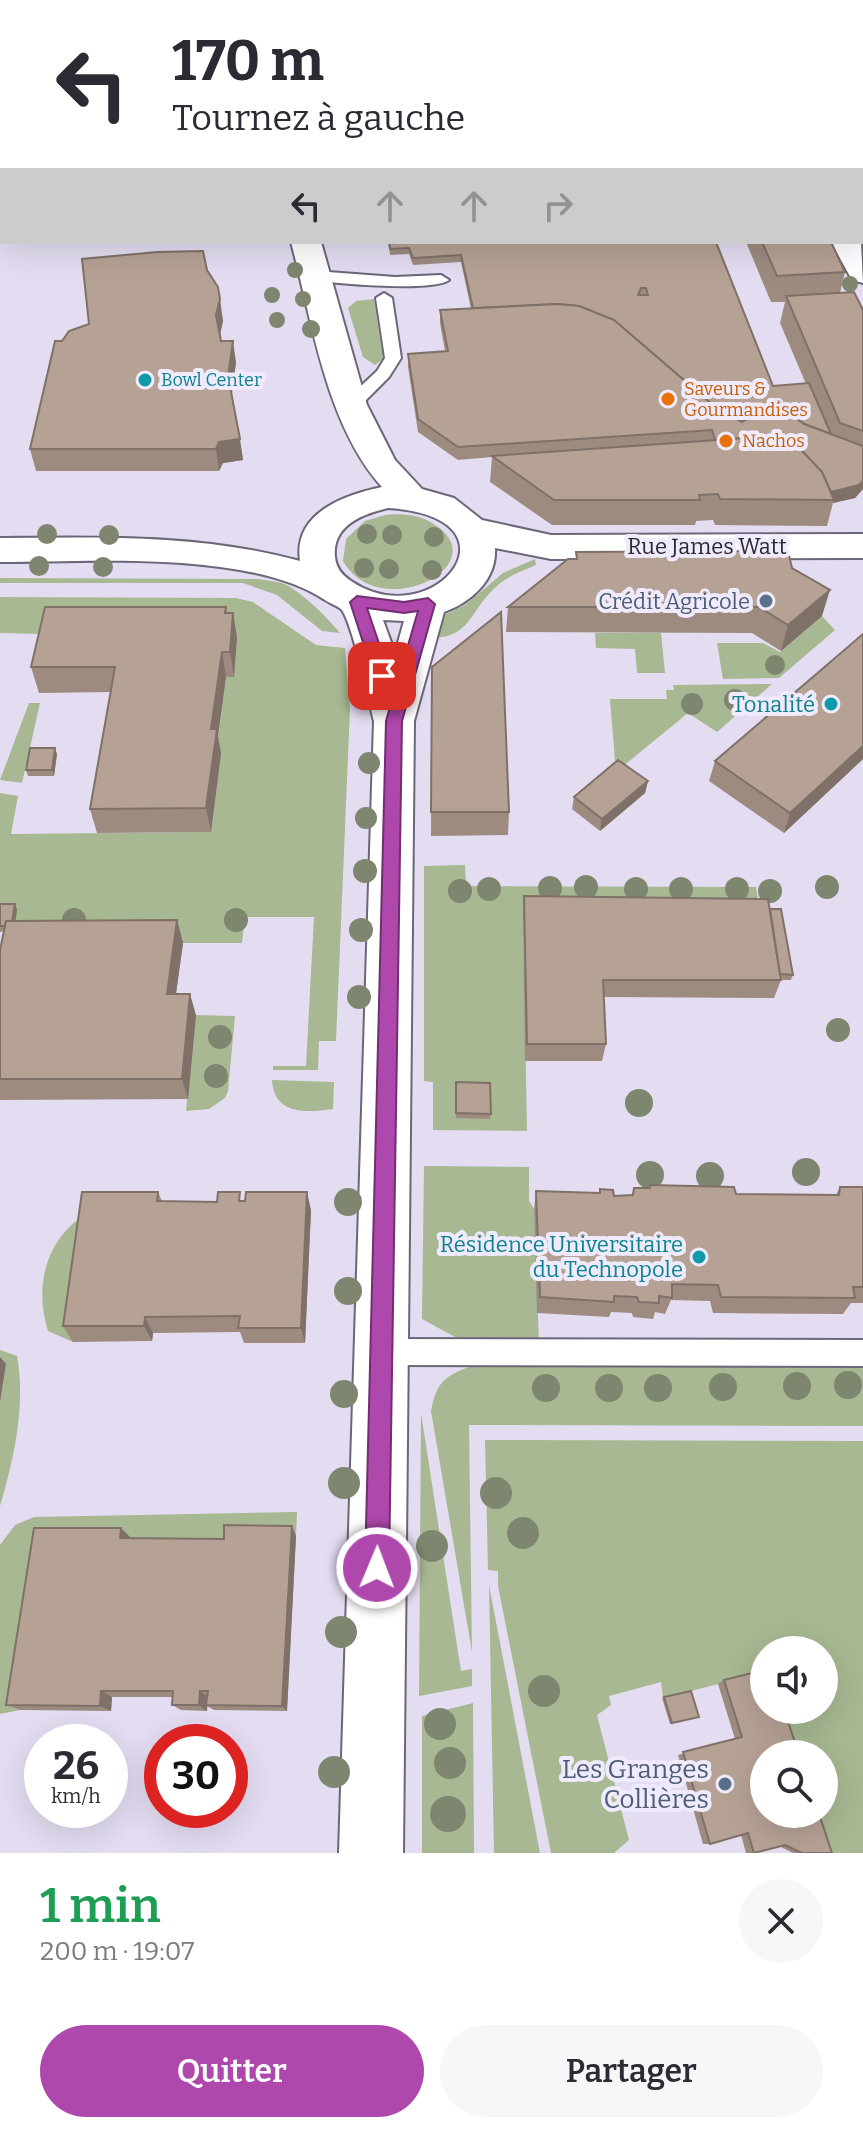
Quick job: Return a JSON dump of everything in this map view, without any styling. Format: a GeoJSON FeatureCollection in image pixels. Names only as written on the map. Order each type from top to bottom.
{"type":"FeatureCollection","features":[{"type":"Feature","properties":{"kind":"street"},"geometry":{"type":"LineString","coordinates":[[307,244],[351,405],[381,465],[411,498]]}},
{"type":"Feature","properties":{"kind":"street"},"geometry":{"type":"LineString","coordinates":[[847,244],[863,274]]}},
{"type":"Feature","properties":{"kind":"street"},"geometry":{"type":"LineString","coordinates":[[310,528],[354,469],[351,405]]}},
{"type":"Feature","properties":{"kind":"street"},"geometry":{"type":"LineString","coordinates":[[0,550],[151,550],[221,556],[264,564],[342,592],[404,608],[428,604],[461,586],[472,574],[478,559],[478,543],[471,529],[446,508],[411,498],[388,497],[310,528],[151,550]]}},
{"type":"Feature","properties":{"kind":"street"},"geometry":{"type":"LineString","coordinates":[[310,528],[318,565],[342,592],[373,643],[394,721]]}},
{"type":"Feature","properties":{"kind":"street","name":"Rue James Watt"},"geometry":{"type":"LineString","coordinates":[[471,529],[517,542],[568,540],[863,546]]}},
{"type":"Feature","properties":{"kind":"street","name":"Rue James Watt"},"geometry":{"type":"LineString","coordinates":[[472,574],[568,540]]}},
{"type":"Feature","properties":{"kind":"street"},"geometry":{"type":"LineString","coordinates":[[371,1853],[394,721],[428,604]]}},
{"type":"Feature","properties":{"kind":"lane"},"geometry":{"type":"LineString","coordinates":[[315,276],[395,282],[441,280]]}},
{"type":"Feature","properties":{"kind":"lane"},"geometry":{"type":"LineString","coordinates":[[351,405],[391,364],[392,341],[384,298]]}},
{"type":"Feature","properties":{"kind":"lane"},"geometry":{"type":"LineString","coordinates":[[381,1352],[863,1353]]}},
{"type":"Feature","properties":{"kind":"green space"},"geometry":{"type":"Polygon","coordinates":[[[374,299],[383,359],[375,365],[363,357],[348,308],[356,301],[374,299]]]}},
{"type":"Feature","properties":{"kind":"green space"},"geometry":{"type":"Polygon","coordinates":[[[385,515],[413,516],[438,527],[451,543],[451,558],[442,572],[425,583],[403,588],[381,588],[360,579],[343,561],[346,539],[365,521],[385,515]]]}},
{"type":"Feature","properties":{"kind":"green space"},"geometry":{"type":"Polygon","coordinates":[[[535,559],[536,565],[496,587],[461,629],[442,637],[427,638],[446,614],[465,605],[503,573],[535,559]]]}},
{"type":"Feature","properties":{"kind":"green space"},"geometry":{"type":"Polygon","coordinates":[[[0,578],[273,581],[297,591],[340,633],[322,631],[277,595],[243,583],[0,583],[0,578]]]}},
{"type":"Feature","properties":{"kind":"green space"},"geometry":{"type":"Polygon","coordinates":[[[0,597],[236,598],[253,602],[316,645],[345,648],[350,709],[336,1041],[319,1041],[318,1070],[273,1070],[273,1066],[306,1066],[314,917],[245,917],[242,943],[16,943],[0,910],[0,793],[18,796],[11,834],[211,832],[221,754],[216,754],[226,677],[234,676],[237,639],[0,633],[0,597]]]}},
{"type":"Feature","properties":{"kind":"green space"},"geometry":{"type":"Polygon","coordinates":[[[822,616],[835,630],[779,678],[723,679],[717,643],[763,643],[780,652],[822,616]]]}},
{"type":"Feature","properties":{"kind":"green space"},"geometry":{"type":"Polygon","coordinates":[[[595,633],[661,633],[665,673],[637,673],[635,649],[596,648],[595,633]]]}},
{"type":"Feature","properties":{"kind":"green space"},"geometry":{"type":"Polygon","coordinates":[[[772,684],[717,732],[688,713],[616,772],[610,699],[667,699],[666,690],[674,690],[673,685],[772,684]]]}},
{"type":"Feature","properties":{"kind":"green space"},"geometry":{"type":"Polygon","coordinates":[[[29,703],[40,703],[22,783],[0,780],[29,703]]]}},
{"type":"Feature","properties":{"kind":"green space"},"geometry":{"type":"Polygon","coordinates":[[[465,865],[466,886],[756,887],[761,918],[523,915],[527,1131],[433,1130],[433,1082],[424,1081],[424,866],[465,865]]]}},
{"type":"Feature","properties":{"kind":"green space"},"geometry":{"type":"Polygon","coordinates":[[[196,1015],[235,1016],[228,1091],[225,1098],[209,1109],[186,1111],[196,1015]]]}},
{"type":"Feature","properties":{"kind":"green space"},"geometry":{"type":"Polygon","coordinates":[[[272,1080],[334,1082],[333,1109],[302,1111],[285,1106],[274,1091],[272,1080]]]}},
{"type":"Feature","properties":{"kind":"green space"},"geometry":{"type":"Polygon","coordinates":[[[424,1166],[529,1167],[529,1201],[534,1209],[539,1343],[457,1338],[422,1319],[424,1166]]]}},
{"type":"Feature","properties":{"kind":"green space"},"geometry":{"type":"Polygon","coordinates":[[[92,1210],[73,1342],[48,1331],[42,1296],[43,1279],[54,1247],[77,1220],[92,1210]]]}},
{"type":"Feature","properties":{"kind":"green space"},"geometry":{"type":"Polygon","coordinates":[[[0,1350],[17,1356],[20,1393],[14,1450],[0,1506],[0,1350]]]}},
{"type":"Feature","properties":{"kind":"green space"},"geometry":{"type":"Polygon","coordinates":[[[477,1364],[863,1365],[863,1426],[469,1425],[472,1652],[431,1411],[437,1391],[445,1379],[477,1364]]]}},
{"type":"Feature","properties":{"kind":"green space"},"geometry":{"type":"Polygon","coordinates":[[[421,1413],[461,1671],[472,1669],[472,1686],[419,1696],[421,1413]]]}},
{"type":"Feature","properties":{"kind":"green space"},"geometry":{"type":"Polygon","coordinates":[[[485,1440],[863,1441],[863,1853],[822,1853],[814,1828],[838,1828],[838,1740],[785,1740],[779,1724],[838,1724],[838,1636],[750,1636],[750,1676],[663,1698],[661,1682],[609,1696],[611,1705],[597,1715],[629,1840],[614,1853],[551,1853],[498,1586],[498,1571],[488,1570],[485,1440]]]}},
{"type":"Feature","properties":{"kind":"green space"},"geometry":{"type":"Polygon","coordinates":[[[297,1512],[296,1536],[230,1549],[46,1538],[20,1710],[0,1714],[0,1545],[15,1525],[34,1517],[297,1512]]]}},
{"type":"Feature","properties":{"kind":"green space"},"geometry":{"type":"Polygon","coordinates":[[[489,1585],[540,1853],[494,1853],[489,1585]]]}},
{"type":"Feature","properties":{"kind":"green space"},"geometry":{"type":"Polygon","coordinates":[[[473,1703],[474,1853],[422,1853],[422,1716],[473,1703]]]}},
{"type":"Feature","properties":{"kind":"building"},"geometry":{"type":"Polygon","coordinates":[[[389,244],[717,244],[773,386],[809,383],[831,434],[804,424],[774,402],[742,422],[720,410],[714,413],[714,406],[614,320],[579,306],[557,304],[473,308],[461,255],[413,258],[409,248],[390,249],[389,244]],[[641,288],[638,295],[648,295],[646,288],[641,288]]]}},
{"type":"Feature","properties":{"kind":"building"},"geometry":{"type":"Polygon","coordinates":[[[763,244],[832,244],[845,272],[777,276],[763,244]]]}},
{"type":"Feature","properties":{"kind":"building","name":"Bowl Center"},"geometry":{"type":"Polygon","coordinates":[[[203,251],[207,270],[218,287],[220,299],[216,315],[221,341],[233,341],[228,376],[240,439],[219,442],[216,449],[30,449],[55,341],[62,341],[69,331],[89,324],[82,259],[203,251]]]}},
{"type":"Feature","properties":{"kind":"building"},"geometry":{"type":"Polygon","coordinates":[[[854,292],[863,310],[863,431],[840,423],[786,296],[854,292]]]}},
{"type":"Feature","properties":{"kind":"building"},"geometry":{"type":"Polygon","coordinates":[[[557,304],[579,306],[614,320],[714,406],[709,410],[714,413],[720,410],[742,422],[774,402],[804,424],[863,446],[863,481],[859,485],[831,492],[822,472],[787,435],[715,440],[712,430],[458,447],[418,419],[408,354],[448,351],[440,310],[557,304]]]}},
{"type":"Feature","properties":{"kind":"building"},"geometry":{"type":"Polygon","coordinates":[[[787,435],[822,472],[834,500],[720,499],[718,494],[699,495],[700,500],[554,500],[492,456],[787,435]]]}},
{"type":"Feature","properties":{"kind":"building"},"geometry":{"type":"Polygon","coordinates":[[[788,551],[792,568],[830,590],[788,625],[759,607],[508,607],[568,559],[577,559],[576,552],[788,551]]]}},
{"type":"Feature","properties":{"kind":"building"},"geometry":{"type":"Polygon","coordinates":[[[45,607],[226,607],[225,613],[233,613],[230,652],[222,652],[211,729],[217,729],[206,808],[90,809],[115,667],[31,667],[45,607]]]}},
{"type":"Feature","properties":{"kind":"building"},"geometry":{"type":"Polygon","coordinates":[[[501,612],[509,812],[431,812],[432,667],[501,612]]]}},
{"type":"Feature","properties":{"kind":"building","name":"Tonalité"},"geometry":{"type":"Polygon","coordinates":[[[863,634],[863,746],[790,813],[715,761],[863,634]]]}},
{"type":"Feature","properties":{"kind":"building"},"geometry":{"type":"Polygon","coordinates":[[[30,748],[55,748],[52,770],[26,770],[30,748]]]}},
{"type":"Feature","properties":{"kind":"building"},"geometry":{"type":"Polygon","coordinates":[[[618,760],[648,781],[602,819],[574,797],[618,760]]]}},
{"type":"Feature","properties":{"kind":"building"},"geometry":{"type":"Polygon","coordinates":[[[524,896],[768,899],[781,980],[603,980],[606,1044],[527,1044],[524,896]]]}},
{"type":"Feature","properties":{"kind":"building"},"geometry":{"type":"Polygon","coordinates":[[[0,904],[15,904],[12,921],[6,921],[5,926],[0,926],[0,904]]]}},
{"type":"Feature","properties":{"kind":"building"},"geometry":{"type":"Polygon","coordinates":[[[770,909],[781,909],[793,975],[780,974],[770,909]]]}},
{"type":"Feature","properties":{"kind":"building"},"geometry":{"type":"Polygon","coordinates":[[[177,920],[167,994],[190,994],[182,1079],[0,1079],[0,950],[6,921],[177,920]]]}},
{"type":"Feature","properties":{"kind":"building"},"geometry":{"type":"Polygon","coordinates":[[[456,1082],[490,1083],[491,1114],[456,1113],[456,1082]]]}},
{"type":"Feature","properties":{"kind":"building","name":"Résidence Universitaire du Technopole"},"geometry":{"type":"Polygon","coordinates":[[[650,1185],[734,1187],[736,1194],[839,1195],[840,1187],[863,1187],[863,1287],[853,1287],[855,1298],[721,1297],[718,1285],[672,1284],[672,1298],[659,1296],[659,1303],[639,1302],[637,1297],[614,1296],[614,1302],[540,1297],[536,1191],[600,1193],[600,1189],[613,1190],[614,1196],[633,1195],[634,1188],[650,1188],[650,1185]]]}},
{"type":"Feature","properties":{"kind":"building"},"geometry":{"type":"Polygon","coordinates":[[[82,1192],[158,1192],[157,1201],[217,1202],[218,1192],[240,1192],[239,1201],[245,1201],[246,1192],[307,1192],[301,1328],[238,1328],[240,1316],[145,1317],[144,1326],[63,1326],[82,1192]]]}},
{"type":"Feature","properties":{"kind":"building"},"geometry":{"type":"Polygon","coordinates":[[[224,1525],[292,1526],[282,1706],[206,1705],[208,1691],[200,1691],[199,1705],[172,1705],[173,1691],[101,1691],[100,1706],[6,1705],[34,1528],[121,1528],[120,1538],[224,1539],[224,1525]]]}},
{"type":"Feature","properties":{"kind":"building","name":"Les Granges Collières"},"geometry":{"type":"Polygon","coordinates":[[[750,1674],[750,1724],[789,1724],[794,1740],[750,1740],[750,1828],[824,1828],[832,1853],[802,1853],[785,1845],[754,1853],[748,1833],[710,1844],[683,1752],[742,1737],[724,1680],[750,1674]]]}},
{"type":"Feature","properties":{"kind":"building"},"geometry":{"type":"Polygon","coordinates":[[[691,1691],[699,1717],[672,1723],[664,1697],[691,1691]]]}},
{"type":"Feature","properties":{"kind":"place","name":"Bowl Center"},"geometry":{"type":"Point","coordinates":[145,380]}},
{"type":"Feature","properties":{"kind":"place","name":"Saveurs & Gourmandises"},"geometry":{"type":"Point","coordinates":[668,399]}},
{"type":"Feature","properties":{"kind":"place","name":"Nachos"},"geometry":{"type":"Point","coordinates":[726,441]}},
{"type":"Feature","properties":{"kind":"place","name":"Crédit Agricole"},"geometry":{"type":"Point","coordinates":[766,601]}},
{"type":"Feature","properties":{"kind":"place","name":"Tonalité"},"geometry":{"type":"Point","coordinates":[831,704]}},
{"type":"Feature","properties":{"kind":"place","name":"Résidence Universitaire du Technopole"},"geometry":{"type":"Point","coordinates":[699,1257]}},
{"type":"Feature","properties":{"kind":"place","name":"Les Granges Collières"},"geometry":{"type":"Point","coordinates":[725,1784]}},
{"type":"Feature","properties":{"kind":"route"},"geometry":{"type":"LineString","coordinates":[[377,1568],[394,721],[428,604],[404,608],[357,602],[382,676]]}}]}
